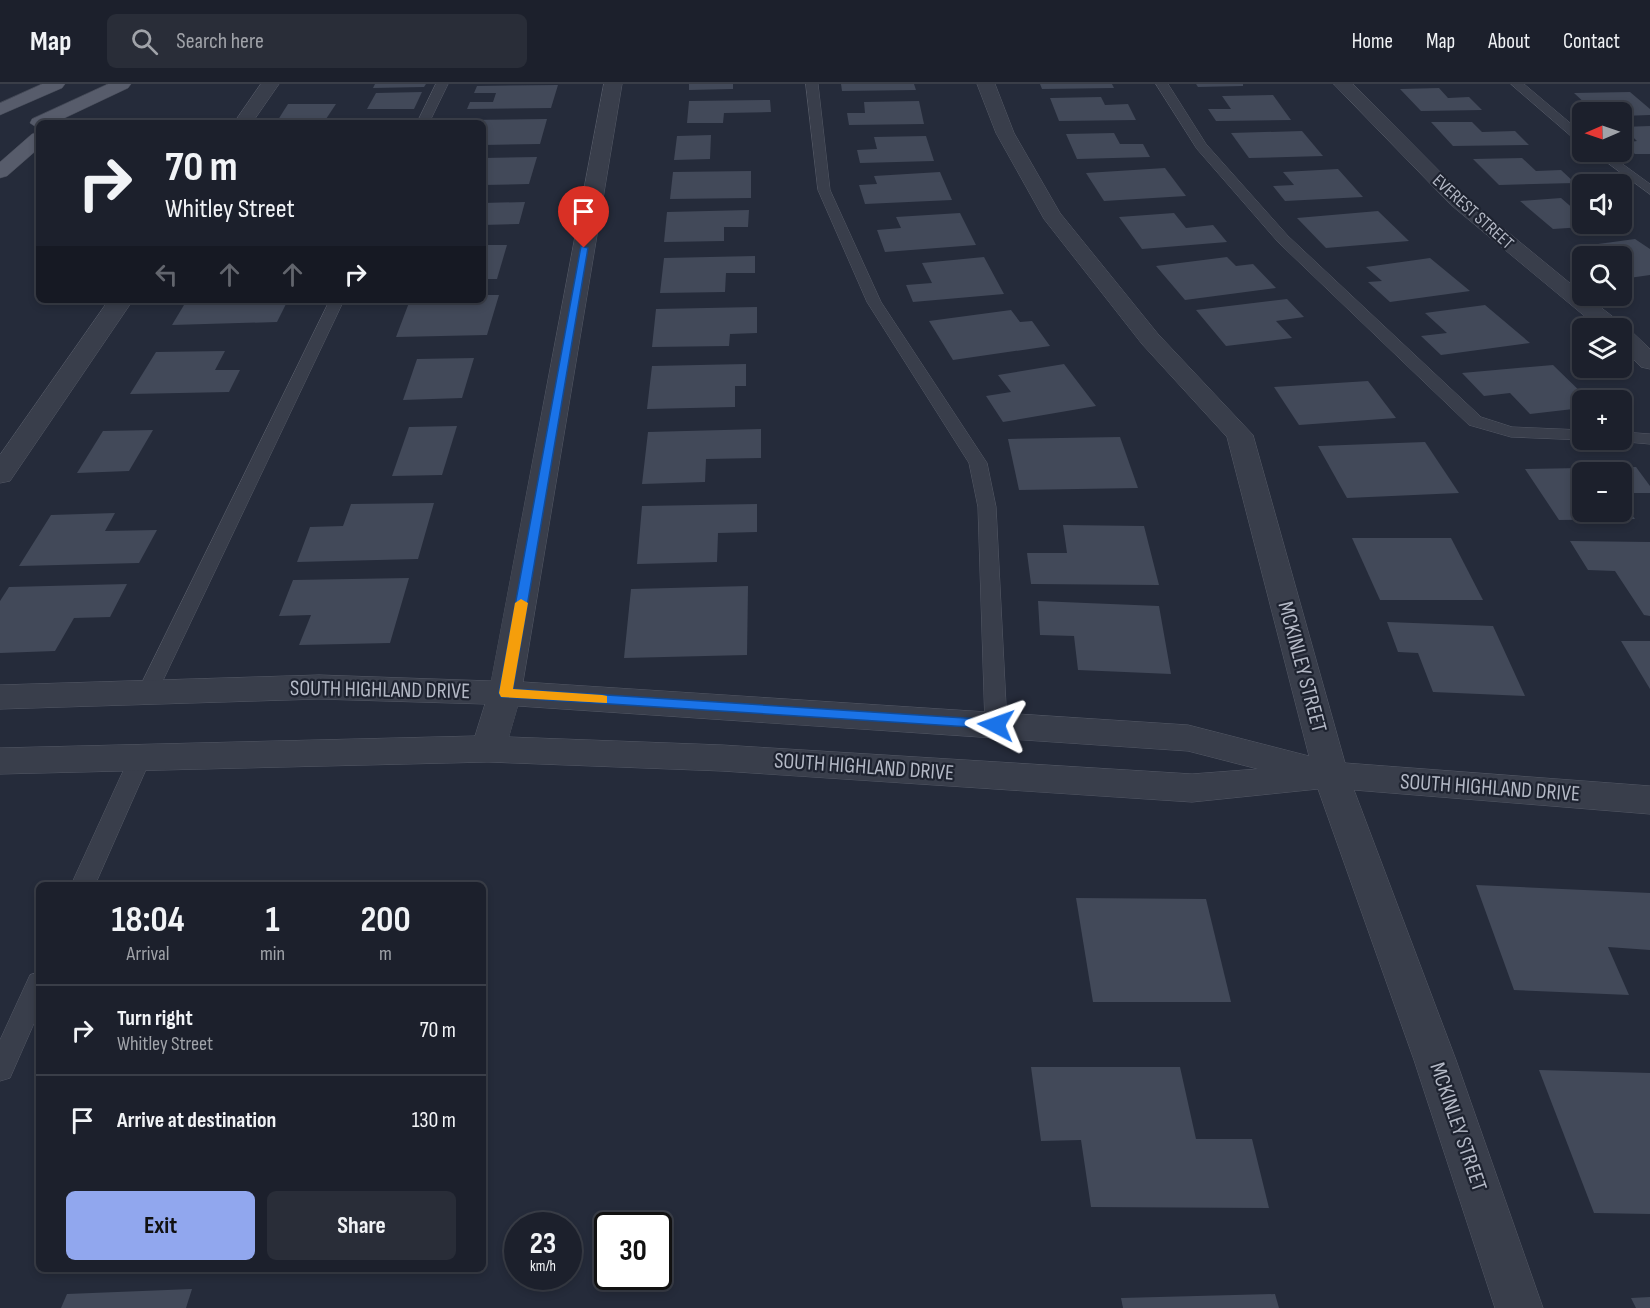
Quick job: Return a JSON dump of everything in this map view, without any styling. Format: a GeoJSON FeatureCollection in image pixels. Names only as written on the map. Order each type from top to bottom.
{"type":"FeatureCollection","features":[{"type":"Feature","properties":{"kind":"main road"},"geometry":{"type":"LineString","coordinates":[[0,110],[56,84]]}},
{"type":"Feature","properties":{"kind":"main road"},"geometry":{"type":"LineString","coordinates":[[46,120],[122,84]]}},
{"type":"Feature","properties":{"kind":"main road"},"geometry":{"type":"LineString","coordinates":[[61,120],[77,107]]}},
{"type":"Feature","properties":{"kind":"main road"},"geometry":{"type":"LineString","coordinates":[[20,131],[36,124]]}},
{"type":"Feature","properties":{"kind":"main road"},"geometry":{"type":"LineString","coordinates":[[0,172],[36,141]]}},
{"type":"Feature","properties":{"kind":"street"},"geometry":{"type":"LineString","coordinates":[[245,120],[270,84]]}},
{"type":"Feature","properties":{"kind":"street"},"geometry":{"type":"LineString","coordinates":[[488,749],[505,693],[613,84]]}},
{"type":"Feature","properties":{"kind":"street","name":"MCKINLEY STREET"},"geometry":{"type":"LineString","coordinates":[[986,84],[1005,133],[1051,214],[1150,339],[1240,435],[1331,775],[1435,1060],[1519,1308]]}},
{"type":"Feature","properties":{"kind":"street","name":"EVEREST STREET"},"geometry":{"type":"LineString","coordinates":[[1343,84],[1458,201],[1600,318]]}},
{"type":"Feature","properties":{"kind":"street"},"geometry":{"type":"LineString","coordinates":[[0,475],[119,303]]}},
{"type":"Feature","properties":{"kind":"street"},"geometry":{"type":"LineString","coordinates":[[1632,345],[1650,362]]}},
{"type":"Feature","properties":{"kind":"street","name":"SOUTH HIGHLAND DRIVE"},"geometry":{"type":"LineString","coordinates":[[0,698],[319,687],[505,693],[1188,738],[1331,775]]}},
{"type":"Feature","properties":{"kind":"street","name":"SOUTH HIGHLAND DRIVE"},"geometry":{"type":"LineString","coordinates":[[0,761],[488,749],[722,758],[1192,788],[1331,775],[1650,800]]}},
{"type":"Feature","properties":{"kind":"lane"},"geometry":{"type":"LineString","coordinates":[[424,120],[442,84]]}},
{"type":"Feature","properties":{"kind":"lane"},"geometry":{"type":"LineString","coordinates":[[812,84],[824,190],[874,302],[978,463],[987,507],[996,725]]}},
{"type":"Feature","properties":{"kind":"lane"},"geometry":{"type":"LineString","coordinates":[[1162,84],[1201,147],[1283,239],[1476,421],[1511,432],[1572,435]]}},
{"type":"Feature","properties":{"kind":"lane"},"geometry":{"type":"LineString","coordinates":[[1517,84],[1572,131]]}},
{"type":"Feature","properties":{"kind":"lane"},"geometry":{"type":"LineString","coordinates":[[1612,162],[1650,190]]}},
{"type":"Feature","properties":{"kind":"lane"},"geometry":{"type":"LineString","coordinates":[[147,693],[336,303]]}},
{"type":"Feature","properties":{"kind":"lane"},"geometry":{"type":"LineString","coordinates":[[1632,438],[1650,439]]}},
{"type":"Feature","properties":{"kind":"lane"},"geometry":{"type":"LineString","coordinates":[[84,882],[141,756]]}},
{"type":"Feature","properties":{"kind":"lane"},"geometry":{"type":"LineString","coordinates":[[0,1070],[36,989]]}},
{"type":"Feature","properties":{"kind":"building"},"geometry":{"type":"Polygon","coordinates":[[[375,84],[426,84],[424,87],[373,88],[375,84]]]}},
{"type":"Feature","properties":{"kind":"building"},"geometry":{"type":"Polygon","coordinates":[[[689,84],[733,84],[733,89],[689,90],[689,84]]]}},
{"type":"Feature","properties":{"kind":"building"},"geometry":{"type":"Polygon","coordinates":[[[841,84],[914,84],[916,90],[842,91],[841,84]]]}},
{"type":"Feature","properties":{"kind":"building"},"geometry":{"type":"Polygon","coordinates":[[[1040,84],[1112,84],[1114,88],[1042,89],[1040,84]]]}},
{"type":"Feature","properties":{"kind":"building"},"geometry":{"type":"Polygon","coordinates":[[[1196,84],[1243,84],[1243,86],[1198,87],[1196,84]]]}},
{"type":"Feature","properties":{"kind":"building"},"geometry":{"type":"Polygon","coordinates":[[[558,85],[551,108],[467,109],[470,102],[493,102],[496,93],[474,93],[477,86],[558,85]]]}},
{"type":"Feature","properties":{"kind":"building"},"geometry":{"type":"Polygon","coordinates":[[[1439,88],[1448,98],[1469,97],[1482,110],[1421,111],[1400,89],[1439,88]]]}},
{"type":"Feature","properties":{"kind":"building"},"geometry":{"type":"Polygon","coordinates":[[[422,92],[414,109],[367,109],[376,93],[422,92]]]}},
{"type":"Feature","properties":{"kind":"building"},"geometry":{"type":"Polygon","coordinates":[[[1630,92],[1650,109],[1650,115],[1632,116],[1632,102],[1584,102],[1574,93],[1630,92]]]}},
{"type":"Feature","properties":{"kind":"building"},"geometry":{"type":"Polygon","coordinates":[[[1273,95],[1291,120],[1216,121],[1208,109],[1231,109],[1222,96],[1273,95]]]}},
{"type":"Feature","properties":{"kind":"building"},"geometry":{"type":"Polygon","coordinates":[[[1101,97],[1105,105],[1128,104],[1136,120],[1059,121],[1050,98],[1101,97]]]}},
{"type":"Feature","properties":{"kind":"building"},"geometry":{"type":"Polygon","coordinates":[[[770,100],[771,112],[724,113],[723,123],[687,123],[689,101],[770,100]]]}},
{"type":"Feature","properties":{"kind":"building"},"geometry":{"type":"Polygon","coordinates":[[[919,101],[924,124],[849,125],[847,113],[865,113],[864,102],[919,101]]]}},
{"type":"Feature","properties":{"kind":"building"},"geometry":{"type":"Polygon","coordinates":[[[288,104],[336,104],[325,120],[278,120],[288,104]]]}},
{"type":"Feature","properties":{"kind":"building"},"geometry":{"type":"Polygon","coordinates":[[[547,119],[540,144],[486,145],[486,120],[462,120],[547,119]]]}},
{"type":"Feature","properties":{"kind":"building"},"geometry":{"type":"Polygon","coordinates":[[[1431,122],[1472,122],[1482,132],[1515,131],[1529,145],[1453,146],[1431,122]]]}},
{"type":"Feature","properties":{"kind":"building"},"geometry":{"type":"Polygon","coordinates":[[[1650,126],[1650,154],[1635,154],[1632,151],[1632,142],[1637,141],[1632,136],[1632,127],[1650,126]]]}},
{"type":"Feature","properties":{"kind":"building"},"geometry":{"type":"Polygon","coordinates":[[[1302,131],[1323,156],[1249,158],[1231,133],[1302,131]]]}},
{"type":"Feature","properties":{"kind":"building"},"geometry":{"type":"Polygon","coordinates":[[[1114,133],[1120,144],[1143,144],[1150,157],[1077,159],[1066,134],[1114,133]]]}},
{"type":"Feature","properties":{"kind":"building"},"geometry":{"type":"Polygon","coordinates":[[[711,135],[710,159],[674,160],[677,136],[711,135]]]}},
{"type":"Feature","properties":{"kind":"building"},"geometry":{"type":"Polygon","coordinates":[[[926,136],[934,161],[860,163],[857,150],[877,149],[874,137],[926,136]]]}},
{"type":"Feature","properties":{"kind":"building"},"geometry":{"type":"Polygon","coordinates":[[[537,157],[529,184],[486,185],[486,158],[537,157]]]}},
{"type":"Feature","properties":{"kind":"building"},"geometry":{"type":"Polygon","coordinates":[[[1522,158],[1536,171],[1561,170],[1572,180],[1572,183],[1499,185],[1473,159],[1522,158]]]}},
{"type":"Feature","properties":{"kind":"building"},"geometry":{"type":"Polygon","coordinates":[[[1165,168],[1186,196],[1104,201],[1086,173],[1165,168]]]}},
{"type":"Feature","properties":{"kind":"building"},"geometry":{"type":"Polygon","coordinates":[[[1338,169],[1363,197],[1285,201],[1273,186],[1294,185],[1283,172],[1338,169]]]}},
{"type":"Feature","properties":{"kind":"building"},"geometry":{"type":"Polygon","coordinates":[[[751,171],[751,198],[670,199],[673,172],[751,171]]]}},
{"type":"Feature","properties":{"kind":"building"},"geometry":{"type":"Polygon","coordinates":[[[940,172],[952,200],[865,204],[859,185],[877,184],[874,176],[940,172]]]}},
{"type":"Feature","properties":{"kind":"building"},"geometry":{"type":"Polygon","coordinates":[[[1561,198],[1572,208],[1572,228],[1553,229],[1520,201],[1561,198]]]}},
{"type":"Feature","properties":{"kind":"building"},"geometry":{"type":"Polygon","coordinates":[[[525,202],[519,224],[486,225],[486,203],[525,202]]]}},
{"type":"Feature","properties":{"kind":"building"},"geometry":{"type":"Polygon","coordinates":[[[749,210],[748,227],[724,227],[724,241],[664,242],[667,212],[749,210]]]}},
{"type":"Feature","properties":{"kind":"building"},"geometry":{"type":"Polygon","coordinates":[[[1378,211],[1409,241],[1326,248],[1297,218],[1378,211]]]}},
{"type":"Feature","properties":{"kind":"building"},"geometry":{"type":"Polygon","coordinates":[[[960,213],[976,245],[885,252],[877,230],[901,228],[896,217],[960,213]]]}},
{"type":"Feature","properties":{"kind":"building"},"geometry":{"type":"Polygon","coordinates":[[[1174,213],[1186,228],[1213,225],[1227,242],[1142,249],[1119,217],[1174,213]]]}},
{"type":"Feature","properties":{"kind":"building"},"geometry":{"type":"Polygon","coordinates":[[[1635,239],[1650,249],[1650,275],[1632,278],[1632,246],[1583,246],[1635,239]]]}},
{"type":"Feature","properties":{"kind":"building"},"geometry":{"type":"Polygon","coordinates":[[[486,245],[507,245],[497,279],[486,279],[486,245]]]}},
{"type":"Feature","properties":{"kind":"building"},"geometry":{"type":"Polygon","coordinates":[[[755,256],[755,273],[726,273],[725,292],[660,293],[664,258],[755,256]]]}},
{"type":"Feature","properties":{"kind":"building"},"geometry":{"type":"Polygon","coordinates":[[[984,257],[1004,294],[913,302],[906,285],[932,283],[922,263],[984,257]]]}},
{"type":"Feature","properties":{"kind":"building"},"geometry":{"type":"Polygon","coordinates":[[[1227,257],[1236,266],[1253,264],[1276,288],[1185,300],[1156,266],[1227,257]]]}},
{"type":"Feature","properties":{"kind":"building"},"geometry":{"type":"Polygon","coordinates":[[[1430,258],[1470,291],[1390,302],[1368,282],[1382,281],[1366,267],[1430,258]]]}},
{"type":"Feature","properties":{"kind":"building"},"geometry":{"type":"Polygon","coordinates":[[[486,295],[499,295],[487,335],[396,337],[409,303],[486,303],[486,295]]]}},
{"type":"Feature","properties":{"kind":"building"},"geometry":{"type":"Polygon","coordinates":[[[1287,299],[1304,317],[1276,321],[1292,338],[1226,346],[1196,310],[1287,299]]]}},
{"type":"Feature","properties":{"kind":"building"},"geometry":{"type":"Polygon","coordinates":[[[185,303],[286,303],[277,322],[172,325],[185,303]]]}},
{"type":"Feature","properties":{"kind":"building"},"geometry":{"type":"Polygon","coordinates":[[[1485,305],[1530,343],[1441,355],[1421,336],[1447,333],[1425,313],[1485,305]]]}},
{"type":"Feature","properties":{"kind":"building"},"geometry":{"type":"Polygon","coordinates":[[[757,307],[757,333],[730,334],[729,346],[652,347],[656,309],[757,307]]]}},
{"type":"Feature","properties":{"kind":"building"},"geometry":{"type":"Polygon","coordinates":[[[1011,310],[1020,322],[1032,321],[1050,346],[953,360],[929,321],[1011,310]]]}},
{"type":"Feature","properties":{"kind":"building"},"geometry":{"type":"Polygon","coordinates":[[[225,351],[215,370],[240,370],[229,392],[130,394],[156,352],[225,351]]]}},
{"type":"Feature","properties":{"kind":"building"},"geometry":{"type":"Polygon","coordinates":[[[474,358],[462,398],[403,400],[417,359],[474,358]]]}},
{"type":"Feature","properties":{"kind":"building"},"geometry":{"type":"Polygon","coordinates":[[[746,364],[746,386],[735,386],[735,407],[647,409],[652,366],[746,364]]]}},
{"type":"Feature","properties":{"kind":"building"},"geometry":{"type":"Polygon","coordinates":[[[1064,364],[1096,406],[1003,422],[986,396],[1011,392],[998,375],[1064,364]]]}},
{"type":"Feature","properties":{"kind":"building"},"geometry":{"type":"Polygon","coordinates":[[[1553,365],[1579,390],[1572,390],[1572,409],[1530,414],[1510,393],[1484,396],[1462,373],[1553,365]]]}},
{"type":"Feature","properties":{"kind":"building"},"geometry":{"type":"Polygon","coordinates":[[[1368,381],[1396,418],[1299,425],[1274,387],[1368,381]]]}},
{"type":"Feature","properties":{"kind":"building"},"geometry":{"type":"Polygon","coordinates":[[[457,426],[442,475],[392,476],[409,427],[457,426]]]}},
{"type":"Feature","properties":{"kind":"building"},"geometry":{"type":"Polygon","coordinates":[[[761,429],[761,458],[706,459],[705,482],[642,484],[648,432],[761,429]]]}},
{"type":"Feature","properties":{"kind":"building"},"geometry":{"type":"Polygon","coordinates":[[[153,430],[129,471],[77,473],[103,431],[153,430]]]}},
{"type":"Feature","properties":{"kind":"building"},"geometry":{"type":"Polygon","coordinates":[[[1120,437],[1138,488],[1019,490],[1008,439],[1120,437]]]}},
{"type":"Feature","properties":{"kind":"building"},"geometry":{"type":"Polygon","coordinates":[[[1425,442],[1459,493],[1347,498],[1318,446],[1425,442]]]}},
{"type":"Feature","properties":{"kind":"building"},"geometry":{"type":"Polygon","coordinates":[[[1632,467],[1636,467],[1650,486],[1650,493],[1632,493],[1632,467]]]}},
{"type":"Feature","properties":{"kind":"building"},"geometry":{"type":"Polygon","coordinates":[[[1572,468],[1572,520],[1559,520],[1525,469],[1572,468]]]}},
{"type":"Feature","properties":{"kind":"building"},"geometry":{"type":"Polygon","coordinates":[[[434,503],[418,559],[297,562],[310,527],[343,526],[351,504],[434,503]]]}},
{"type":"Feature","properties":{"kind":"building"},"geometry":{"type":"Polygon","coordinates":[[[757,504],[757,532],[718,533],[717,562],[637,564],[642,506],[757,504]]]}},
{"type":"Feature","properties":{"kind":"building"},"geometry":{"type":"Polygon","coordinates":[[[115,513],[105,531],[157,530],[139,563],[19,566],[51,515],[115,513]]]}},
{"type":"Feature","properties":{"kind":"building"},"geometry":{"type":"Polygon","coordinates":[[[1063,525],[1144,526],[1159,585],[1031,584],[1027,553],[1067,553],[1063,525]]]}},
{"type":"Feature","properties":{"kind":"building"},"geometry":{"type":"Polygon","coordinates":[[[1352,538],[1451,538],[1483,600],[1380,600],[1352,538]]]}},
{"type":"Feature","properties":{"kind":"building"},"geometry":{"type":"Polygon","coordinates":[[[1570,541],[1650,542],[1650,616],[1644,615],[1615,571],[1588,570],[1570,541]]]}},
{"type":"Feature","properties":{"kind":"building"},"geometry":{"type":"Polygon","coordinates":[[[409,578],[390,643],[299,645],[311,615],[279,616],[293,580],[409,578]]]}},
{"type":"Feature","properties":{"kind":"building"},"geometry":{"type":"Polygon","coordinates":[[[127,584],[110,617],[74,618],[55,651],[0,653],[0,601],[9,587],[127,584]]]}},
{"type":"Feature","properties":{"kind":"building"},"geometry":{"type":"Polygon","coordinates":[[[748,586],[747,655],[624,658],[631,589],[748,586]]]}},
{"type":"Feature","properties":{"kind":"building"},"geometry":{"type":"Polygon","coordinates":[[[1038,601],[1159,606],[1171,674],[1078,670],[1074,636],[1040,635],[1038,601]]]}},
{"type":"Feature","properties":{"kind":"building"},"geometry":{"type":"Polygon","coordinates":[[[1387,622],[1493,626],[1525,696],[1433,692],[1418,653],[1398,652],[1387,622]]]}},
{"type":"Feature","properties":{"kind":"building"},"geometry":{"type":"Polygon","coordinates":[[[1621,641],[1650,641],[1650,689],[1621,641]]]}},
{"type":"Feature","properties":{"kind":"building"},"geometry":{"type":"Polygon","coordinates":[[[1476,885],[1650,893],[1650,950],[1608,947],[1629,995],[1514,990],[1476,885]]]}},
{"type":"Feature","properties":{"kind":"building"},"geometry":{"type":"Polygon","coordinates":[[[1076,898],[1206,899],[1231,1002],[1093,1002],[1076,898]]]}},
{"type":"Feature","properties":{"kind":"building"},"geometry":{"type":"Polygon","coordinates":[[[1031,1067],[1180,1067],[1196,1139],[1252,1139],[1269,1208],[1091,1207],[1081,1140],[1041,1141],[1031,1067]]]}},
{"type":"Feature","properties":{"kind":"building"},"geometry":{"type":"Polygon","coordinates":[[[1539,1070],[1650,1073],[1650,1214],[1594,1213],[1539,1070]]]}},
{"type":"Feature","properties":{"kind":"building"},"geometry":{"type":"Polygon","coordinates":[[[192,1289],[186,1308],[61,1308],[67,1294],[192,1289]]]}},
{"type":"Feature","properties":{"kind":"building"},"geometry":{"type":"Polygon","coordinates":[[[1275,1294],[1279,1308],[1123,1308],[1121,1298],[1275,1294]]]}},
{"type":"Feature","properties":{"kind":"building"},"geometry":{"type":"Polygon","coordinates":[[[1650,1297],[1650,1308],[1636,1308],[1631,1298],[1650,1297]]]}},
{"type":"Feature","properties":{"kind":"slow traffic"},"geometry":{"type":"LineString","coordinates":[[521,603],[505,693],[602,700]]}},
{"type":"Feature","properties":{"kind":"route"},"geometry":{"type":"LineString","coordinates":[[584,248],[505,693],[996,725]]}}]}
